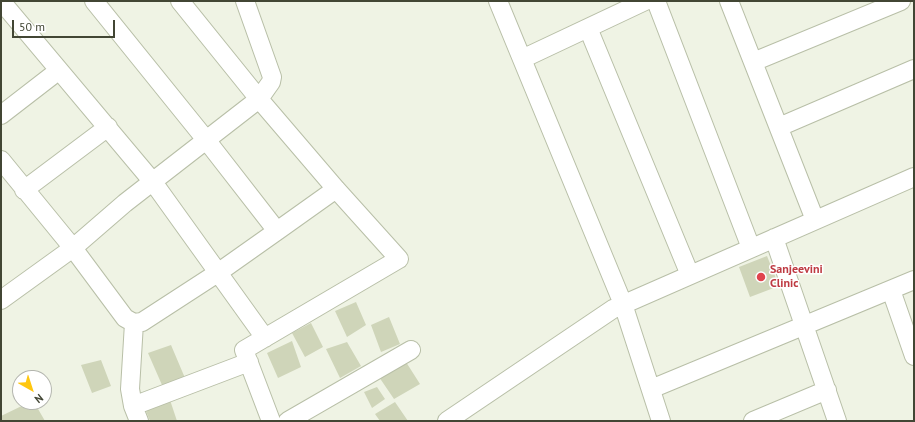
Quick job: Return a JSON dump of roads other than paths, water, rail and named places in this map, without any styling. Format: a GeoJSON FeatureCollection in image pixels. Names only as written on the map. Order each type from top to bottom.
{"type":"FeatureCollection","features":[{"type":"Feature","properties":{"kind":"street"},"geometry":{"type":"LineString","coordinates":[[1,1],[7,21],[58,71],[108,127],[153,182],[265,338]]}},
{"type":"Feature","properties":{"kind":"street"},"geometry":{"type":"LineString","coordinates":[[94,1],[207,140],[277,231]]}},
{"type":"Feature","properties":{"kind":"street"},"geometry":{"type":"LineString","coordinates":[[180,1],[259,99],[336,189],[399,259],[244,350],[271,421]]}},
{"type":"Feature","properties":{"kind":"street"},"geometry":{"type":"LineString","coordinates":[[1,300],[73,248],[153,182],[259,99],[271,82],[272,77],[245,1]]}},
{"type":"Feature","properties":{"kind":"street"},"geometry":{"type":"LineString","coordinates":[[498,1],[623,304],[661,421]]}},
{"type":"Feature","properties":{"kind":"street"},"geometry":{"type":"LineString","coordinates":[[522,58],[645,1]]}},
{"type":"Feature","properties":{"kind":"street"},"geometry":{"type":"LineString","coordinates":[[656,1],[751,248]]}},
{"type":"Feature","properties":{"kind":"street"},"geometry":{"type":"LineString","coordinates":[[729,1],[816,220]]}},
{"type":"Feature","properties":{"kind":"street"},"geometry":{"type":"LineString","coordinates":[[753,62],[901,1]]}},
{"type":"Feature","properties":{"kind":"street"},"geometry":{"type":"LineString","coordinates":[[588,28],[690,275]]}},
{"type":"Feature","properties":{"kind":"street"},"geometry":{"type":"LineString","coordinates":[[779,127],[914,69]]}},
{"type":"Feature","properties":{"kind":"street"},"geometry":{"type":"LineString","coordinates":[[1,115],[58,71]]}},
{"type":"Feature","properties":{"kind":"street"},"geometry":{"type":"LineString","coordinates":[[24,190],[108,127]]}},
{"type":"Feature","properties":{"kind":"street"},"geometry":{"type":"LineString","coordinates":[[1,160],[73,248],[125,318],[134,323],[142,322],[219,272],[336,189]]}},
{"type":"Feature","properties":{"kind":"street"},"geometry":{"type":"LineString","coordinates":[[447,421],[613,309],[914,177]]}},
{"type":"Feature","properties":{"kind":"street"},"geometry":{"type":"LineString","coordinates":[[774,238],[838,421]]}},
{"type":"Feature","properties":{"kind":"street"},"geometry":{"type":"LineString","coordinates":[[650,389],[914,280]]}},
{"type":"Feature","properties":{"kind":"street"},"geometry":{"type":"LineString","coordinates":[[891,290],[914,356]]}},
{"type":"Feature","properties":{"kind":"street"},"geometry":{"type":"LineString","coordinates":[[134,323],[130,389],[136,414],[249,362]]}},
{"type":"Feature","properties":{"kind":"street"},"geometry":{"type":"LineString","coordinates":[[288,421],[411,350]]}},
{"type":"Feature","properties":{"kind":"street"},"geometry":{"type":"LineString","coordinates":[[753,421],[827,390]]}},
{"type":"Feature","properties":{"kind":"place","name":"Sanjeevini Clinic"},"geometry":{"type":"Point","coordinates":[761,277]}}]}
